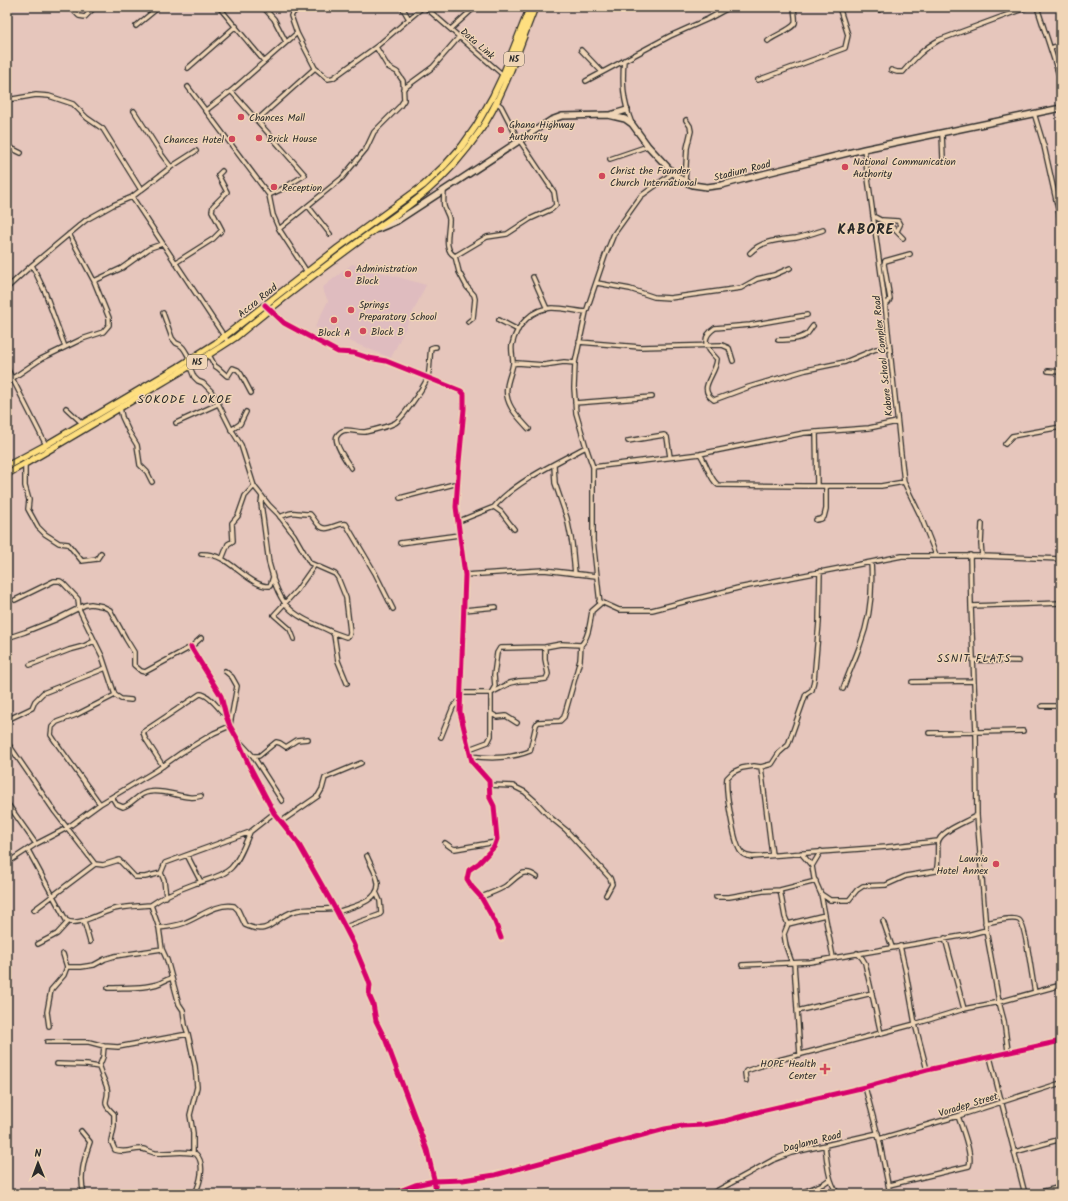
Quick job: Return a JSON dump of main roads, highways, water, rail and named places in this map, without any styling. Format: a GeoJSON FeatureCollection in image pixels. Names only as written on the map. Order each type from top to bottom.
{"type":"FeatureCollection","features":[{"type":"Feature","properties":{"kind":"main road","name":"Accra Road"},"geometry":{"type":"LineString","coordinates":[[7,474],[210,355],[307,272],[424,185],[458,151],[476,126],[503,75],[530,7]]}},
{"type":"Feature","properties":{"kind":"main road","name":"Accra Road"},"geometry":{"type":"LineString","coordinates":[[267,307],[428,190],[450,169],[481,130],[496,102],[535,7]]}},
{"type":"Feature","properties":{"kind":"main road","name":"Stadium Road"},"geometry":{"type":"LineString","coordinates":[[608,115],[620,117],[632,124],[648,146],[673,173],[685,182],[707,187],[722,185],[864,149],[1061,108]]}},
{"type":"Feature","properties":{"kind":"main road"},"geometry":{"type":"LineString","coordinates":[[373,230],[388,225],[405,215],[521,141],[551,120],[562,116],[608,115],[627,110]]}},
{"type":"Feature","properties":{"kind":"main road"},"geometry":{"type":"LineString","coordinates":[[382,216],[392,217],[405,215]]}},
{"type":"Feature","properties":{"kind":"main road","name":"Accra Road"},"geometry":{"type":"LineString","coordinates":[[8,465],[46,445],[190,359],[226,340]]}},
{"type":"Feature","properties":{"kind":"place","name":"Chances Mall"},"geometry":{"type":"Point","coordinates":[241,117]}},
{"type":"Feature","properties":{"kind":"place","name":"Ghana Highway Authority"},"geometry":{"type":"Point","coordinates":[501,130]}},
{"type":"Feature","properties":{"kind":"place","name":"Brick House"},"geometry":{"type":"Point","coordinates":[259,138]}},
{"type":"Feature","properties":{"kind":"place","name":"Chances Hotel"},"geometry":{"type":"Point","coordinates":[232,139]}},
{"type":"Feature","properties":{"kind":"place","name":"National Communication Authority"},"geometry":{"type":"Point","coordinates":[845,167]}},
{"type":"Feature","properties":{"kind":"place","name":"Christ the Founder Church International"},"geometry":{"type":"Point","coordinates":[602,176]}},
{"type":"Feature","properties":{"kind":"place","name":"Reception"},"geometry":{"type":"Point","coordinates":[274,187]}},
{"type":"Feature","properties":{"kind":"place","name":"Administration Block"},"geometry":{"type":"Point","coordinates":[348,274]}},
{"type":"Feature","properties":{"kind":"place","name":"Springs Preparatory School"},"geometry":{"type":"Point","coordinates":[351,310]}},
{"type":"Feature","properties":{"kind":"place","name":"Block A"},"geometry":{"type":"Point","coordinates":[334,320]}},
{"type":"Feature","properties":{"kind":"place","name":"Block B"},"geometry":{"type":"Point","coordinates":[363,331]}},
{"type":"Feature","properties":{"kind":"place","name":"Lawnia Hotel Annex"},"geometry":{"type":"Point","coordinates":[996,864]}},
{"type":"Feature","properties":{"kind":"place","name":"HOPE Health Center"},"geometry":{"type":"Point","coordinates":[825,1069]}},
{"type":"Feature","properties":{"kind":"district","name":"KABORE"},"geometry":{"type":"Point","coordinates":[866,229]}},
{"type":"Feature","properties":{"kind":"district","name":"SOKODE LOKOE"},"geometry":{"type":"Point","coordinates":[185,399]}},
{"type":"Feature","properties":{"kind":"district","name":"SSNIT FLATS"},"geometry":{"type":"Point","coordinates":[974,658]}}]}
